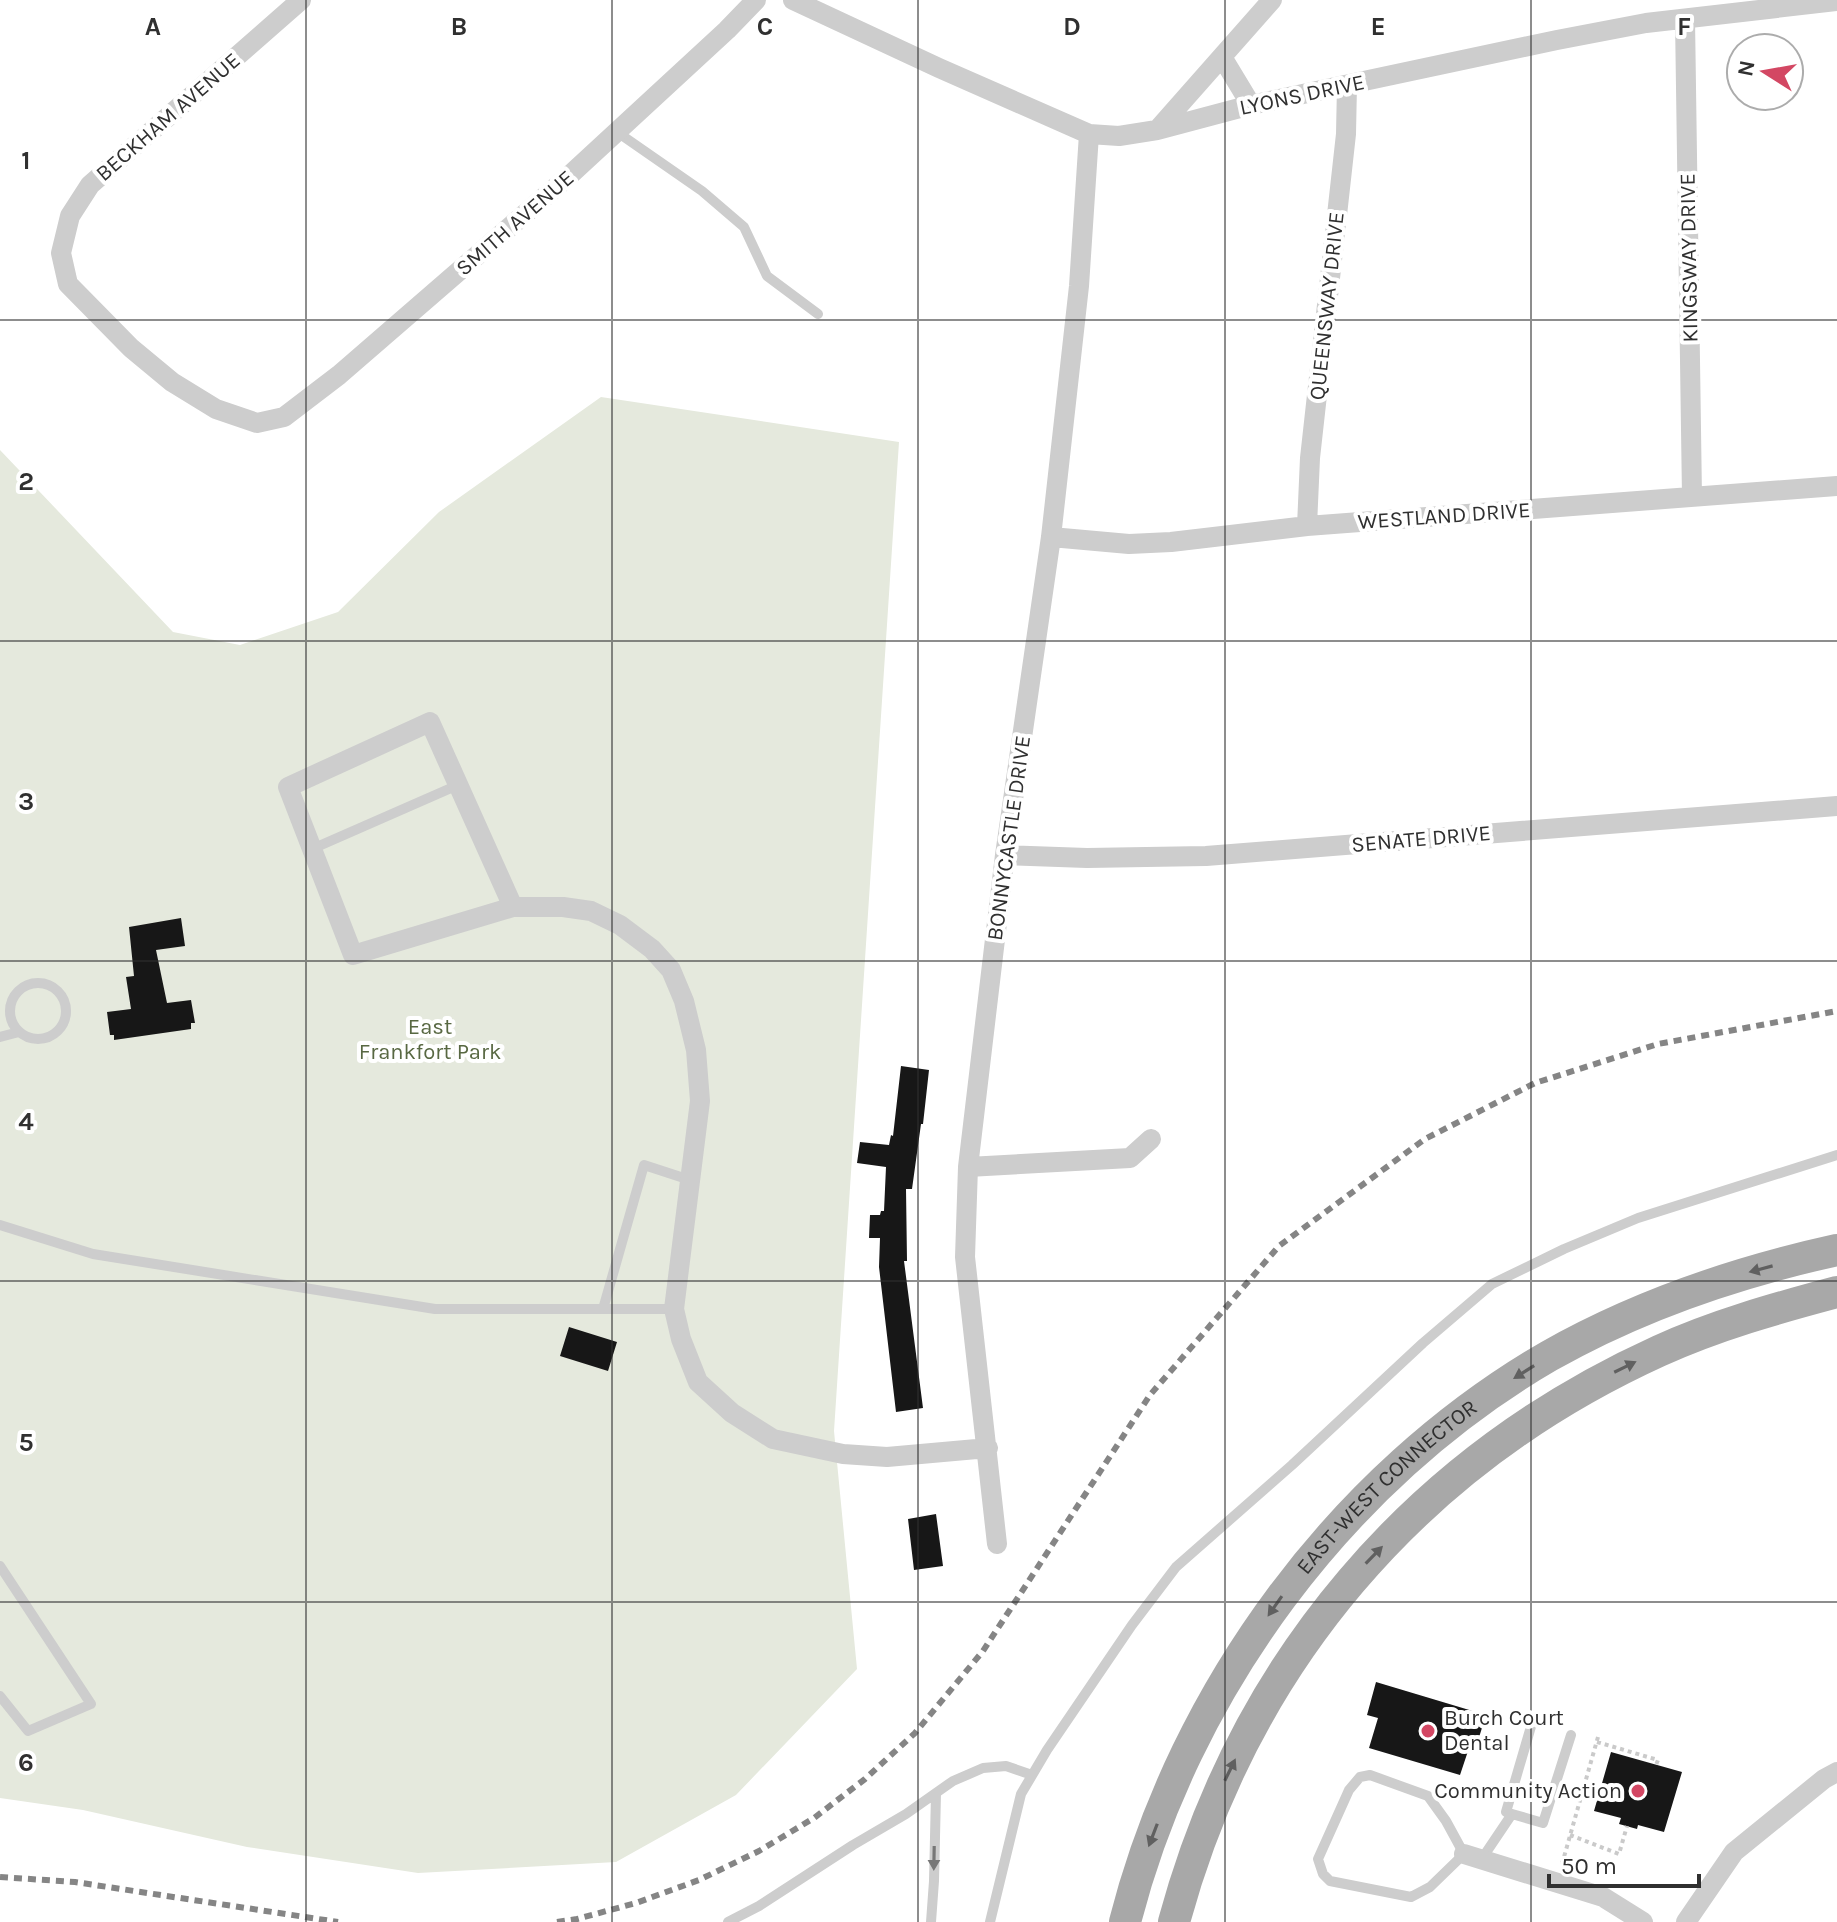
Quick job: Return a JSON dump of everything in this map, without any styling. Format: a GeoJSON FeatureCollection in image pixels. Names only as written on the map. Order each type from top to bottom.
{"type":"FeatureCollection","features":[{"type":"Feature","properties":{"kind":"main road","name":"EAST-WEST CONNECTOR"},"geometry":{"type":"LineString","coordinates":[[1125,1922],[1151,1842],[1178,1774],[1210,1709],[1247,1647],[1288,1588],[1333,1533],[1383,1482],[1435,1435],[1491,1393],[1550,1356],[1611,1324],[1675,1296],[1740,1274],[1837,1250]]}},
{"type":"Feature","properties":{"kind":"main road","name":"EAST-WEST CONNECTOR"},"geometry":{"type":"LineString","coordinates":[[1174,1922],[1201,1837],[1225,1777],[1254,1720],[1323,1615],[1362,1567],[1404,1523],[1498,1443],[1603,1378],[1721,1326],[1837,1292]]}},
{"type":"Feature","properties":{"kind":"street","name":"BECKHAM AVENUE"},"geometry":{"type":"LineString","coordinates":[[257,423],[216,409],[172,382],[131,348],[68,284],[61,253],[70,216],[90,185],[301,0]]}},
{"type":"Feature","properties":{"kind":"street","name":"SMITH AVENUE"},"geometry":{"type":"LineString","coordinates":[[257,423],[284,417],[339,375],[617,132],[756,0]]}},
{"type":"Feature","properties":{"kind":"street","name":"LYONS DRIVE"},"geometry":{"type":"LineString","coordinates":[[793,0],[1089,134],[1119,136],[1157,130],[1251,105],[1646,23],[1837,1]]}},
{"type":"Feature","properties":{"kind":"street"},"geometry":{"type":"LineString","coordinates":[[1157,130],[1272,0]]}},
{"type":"Feature","properties":{"kind":"street","name":"KINGSWAY DRIVE"},"geometry":{"type":"LineString","coordinates":[[1685,19],[1692,497]]}},
{"type":"Feature","properties":{"kind":"street"},"geometry":{"type":"LineString","coordinates":[[1222,57],[1251,105]]}},
{"type":"Feature","properties":{"kind":"street","name":"QUEENSWAY DRIVE"},"geometry":{"type":"LineString","coordinates":[[1307,526],[1310,458],[1346,134],[1347,85]]}},
{"type":"Feature","properties":{"kind":"street","name":"BONNYCASTLE DRIVE"},"geometry":{"type":"LineString","coordinates":[[997,1544],[965,1257],[968,1167],[1005,855],[1051,537],[1079,286],[1089,134]]}},
{"type":"Feature","properties":{"kind":"street","name":"WESTLAND DRIVE"},"geometry":{"type":"LineString","coordinates":[[1051,537],[1129,544],[1171,542],[1307,526],[1837,486]]}},
{"type":"Feature","properties":{"kind":"street"},"geometry":{"type":"LineString","coordinates":[[513,907],[430,722],[288,787],[353,955],[513,907],[563,907],[591,911],[620,925],[652,949],[671,970],[684,1001],[696,1050],[700,1101],[674,1309],[681,1339],[698,1382],[732,1413],[773,1439],[843,1454],[887,1457],[988,1448]]}},
{"type":"Feature","properties":{"kind":"street","name":"SENATE DRIVE"},"geometry":{"type":"LineString","coordinates":[[1005,855],[1087,858],[1206,856],[1837,806]]}},
{"type":"Feature","properties":{"kind":"street"},"geometry":{"type":"LineString","coordinates":[[968,1167],[1130,1158],[1151,1139]]}},
{"type":"Feature","properties":{"kind":"street"},"geometry":{"type":"LineString","coordinates":[[1686,1922],[1734,1852],[1824,1779],[1837,1772]]}},
{"type":"Feature","properties":{"kind":"street"},"geometry":{"type":"LineString","coordinates":[[1472,1857],[1603,1897],[1643,1922]]}},
{"type":"Feature","properties":{"kind":"lane"},"geometry":{"type":"LineString","coordinates":[[617,132],[702,191],[744,227],[767,276],[818,314]]}},
{"type":"Feature","properties":{"kind":"lane"},"geometry":{"type":"LineString","coordinates":[[312,849],[458,785]]}},
{"type":"Feature","properties":{"kind":"lane"},"geometry":{"type":"LineString","coordinates":[[0,1037],[19,1032],[35,1039],[44,1039],[59,1029],[67,1013],[63,996],[48,984],[38,982],[20,988],[10,1005],[9,1015],[19,1032]]}},
{"type":"Feature","properties":{"kind":"lane"},"geometry":{"type":"LineString","coordinates":[[990,1922],[1021,1794],[1124,1637],[1176,1567],[1423,1343],[1492,1284],[1564,1249],[1638,1218],[1837,1155]]}},
{"type":"Feature","properties":{"kind":"lane"},"geometry":{"type":"LineString","coordinates":[[603,1309],[644,1165],[690,1180]]}},
{"type":"Feature","properties":{"kind":"lane"},"geometry":{"type":"LineString","coordinates":[[0,1225],[93,1254],[435,1309],[674,1309]]}},
{"type":"Feature","properties":{"kind":"lane"},"geometry":{"type":"LineString","coordinates":[[0,1566],[91,1704],[28,1731],[0,1696]]}},
{"type":"Feature","properties":{"kind":"lane"},"geometry":{"type":"LineString","coordinates":[[1532,1723],[1506,1812],[1512,1814],[1543,1823],[1571,1735]]}},
{"type":"Feature","properties":{"kind":"lane"},"geometry":{"type":"LineString","coordinates":[[728,1922],[759,1906],[906,1814],[953,1781],[983,1768],[1006,1766],[1032,1775]]}},
{"type":"Feature","properties":{"kind":"lane"},"geometry":{"type":"LineString","coordinates":[[1472,1857],[1428,1796],[1370,1775],[1360,1777],[1349,1790],[1318,1859],[1323,1874],[1330,1881],[1411,1897],[1472,1857],[1512,1814]]}},
{"type":"Feature","properties":{"kind":"lane"},"geometry":{"type":"LineString","coordinates":[[931,1922],[936,1793]]}},
{"type":"Feature","properties":{"kind":"path"},"geometry":{"type":"LineString","coordinates":[[1562,1864],[1597,1740],[1658,1760],[1656,1765]]}},
{"type":"Feature","properties":{"kind":"path"},"geometry":{"type":"LineString","coordinates":[[1570,1835],[1619,1854],[1627,1826]]}},
{"type":"Feature","properties":{"kind":"green space","name":"East Frankfort Park"},"geometry":{"type":"Polygon","coordinates":[[[601,397],[899,442],[834,1431],[857,1669],[736,1795],[616,1862],[418,1873],[247,1847],[83,1810],[0,1798],[0,450],[173,632],[240,645],[338,612],[439,512],[601,397]]]}},
{"type":"Feature","properties":{"kind":"building"},"geometry":{"type":"Polygon","coordinates":[[[181,918],[185,946],[156,950],[167,1003],[191,1000],[195,1023],[191,1023],[191,1029],[114,1040],[114,1035],[110,1035],[107,1012],[131,1009],[126,977],[134,976],[129,927],[181,918]]]}},
{"type":"Feature","properties":{"kind":"building"},"geometry":{"type":"Polygon","coordinates":[[[901,1066],[929,1070],[912,1189],[906,1189],[907,1261],[904,1261],[923,1408],[896,1412],[879,1267],[880,1238],[869,1238],[870,1215],[880,1215],[884,1211],[886,1167],[857,1163],[860,1142],[889,1145],[893,1136],[901,1066]]]}},
{"type":"Feature","properties":{"kind":"building"},"geometry":{"type":"Polygon","coordinates":[[[569,1327],[617,1342],[608,1371],[560,1356],[569,1327]]]}},
{"type":"Feature","properties":{"kind":"building"},"geometry":{"type":"Polygon","coordinates":[[[936,1514],[943,1566],[914,1570],[908,1519],[936,1514]]]}},
{"type":"Feature","properties":{"kind":"building","name":"Burch Court Dental"},"geometry":{"type":"Polygon","coordinates":[[[1376,1682],[1486,1715],[1476,1747],[1470,1745],[1460,1775],[1369,1748],[1378,1718],[1367,1715],[1376,1682]]]}},
{"type":"Feature","properties":{"kind":"building","name":"Community Action"},"geometry":{"type":"Polygon","coordinates":[[[1611,1752],[1682,1772],[1664,1832],[1619,1824],[1621,1818],[1594,1811],[1611,1752]]]}},
{"type":"Feature","properties":{"kind":"railway"},"geometry":{"type":"LineString","coordinates":[[557,1922],[636,1903],[699,1880],[759,1851],[814,1818],[865,1779],[915,1733],[983,1651],[1150,1395],[1279,1246],[1425,1139],[1535,1083],[1658,1044],[1837,1011]]}},
{"type":"Feature","properties":{"kind":"railway"},"geometry":{"type":"LineString","coordinates":[[0,1877],[75,1882],[338,1922]]}},
{"type":"Feature","properties":{"kind":"place","name":"Burch Court Dental"},"geometry":{"type":"Point","coordinates":[1428,1731]}},
{"type":"Feature","properties":{"kind":"place","name":"Community Action"},"geometry":{"type":"Point","coordinates":[1638,1791]}}]}
